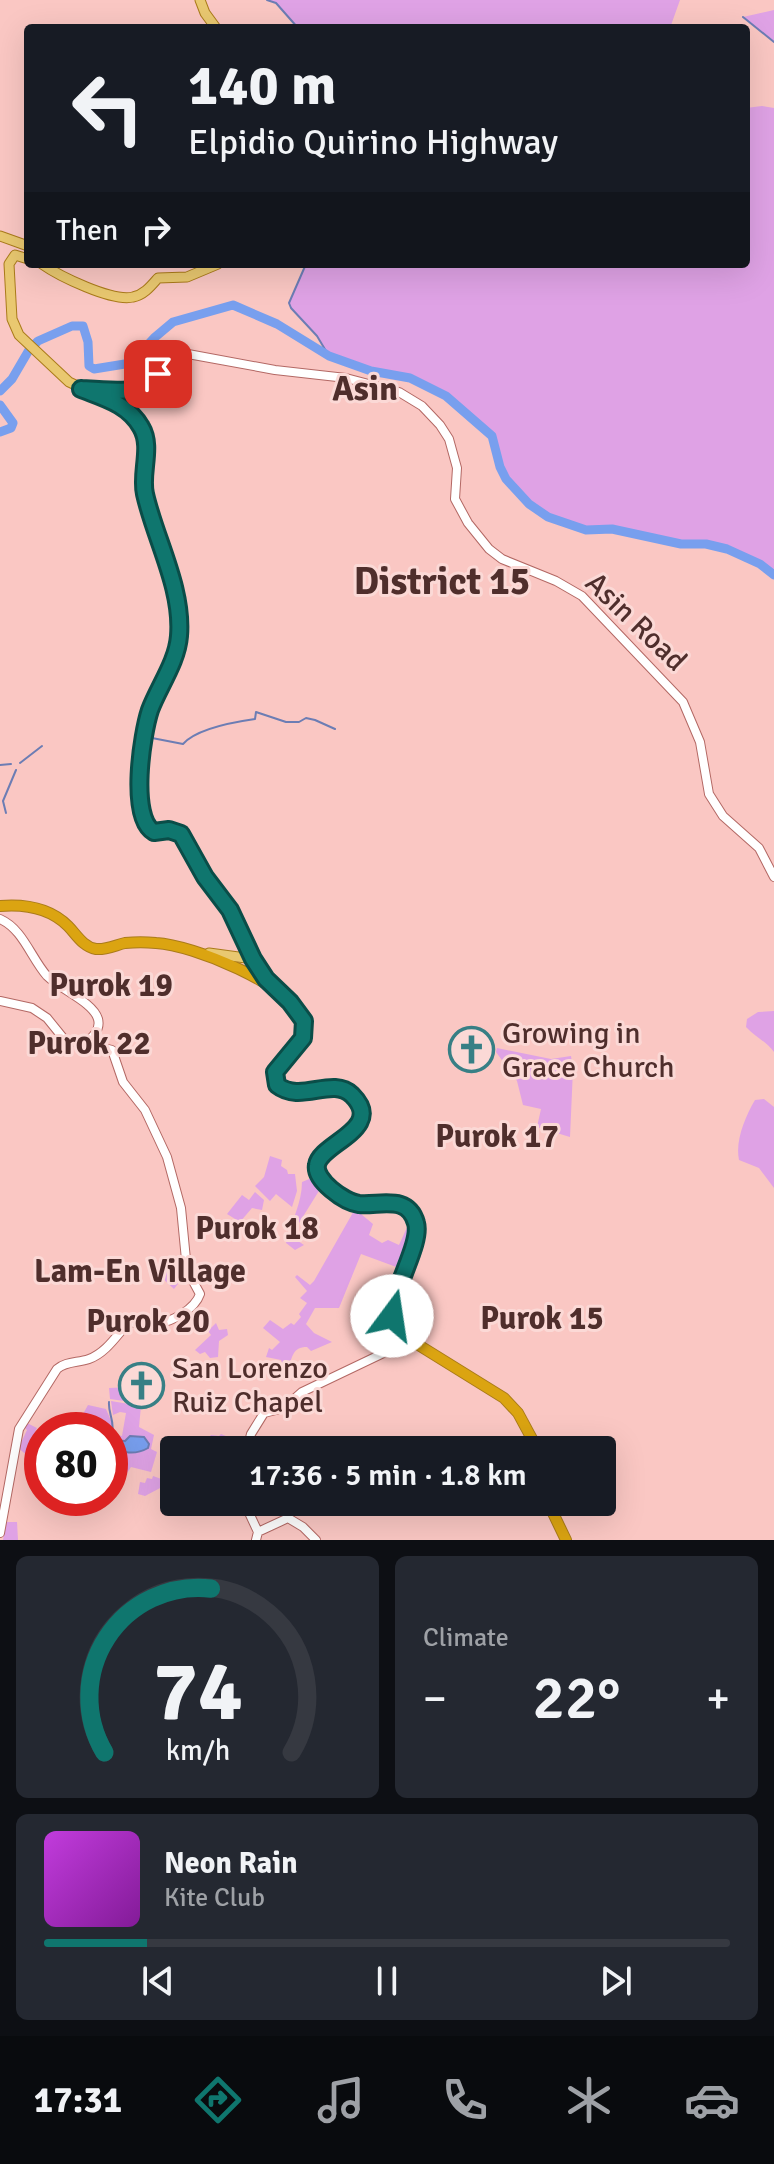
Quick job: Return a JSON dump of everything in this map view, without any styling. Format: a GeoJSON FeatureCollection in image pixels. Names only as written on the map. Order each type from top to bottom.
{"type":"FeatureCollection","features":[{"type":"Feature","properties":{"kind":"highway"},"geometry":{"type":"LineString","coordinates":[[0,906],[25,906],[47,912],[60,919],[82,942],[94,948],[104,949],[127,943],[158,943],[202,953],[277,991],[298,1012],[305,1028],[303,1038],[275,1072],[277,1085],[294,1093],[343,1089],[353,1096],[359,1111],[359,1120],[353,1131],[317,1160],[319,1178],[350,1202],[393,1202],[408,1209],[415,1220],[416,1236],[391,1313],[394,1327],[504,1398],[518,1413],[530,1436]]}},
{"type":"Feature","properties":{"kind":"highway"},"geometry":{"type":"LineString","coordinates":[[554,1516],[566,1540]]}},
{"type":"Feature","properties":{"kind":"main road"},"geometry":{"type":"LineString","coordinates":[[200,0],[213,24]]}},
{"type":"Feature","properties":{"kind":"main road"},"geometry":{"type":"LineString","coordinates":[[0,236],[24,245]]}},
{"type":"Feature","properties":{"kind":"main road"},"geometry":{"type":"LineString","coordinates":[[24,258],[15,255],[9,264],[12,319],[23,339],[81,389],[125,408],[144,433],[145,493],[179,614],[176,649],[150,711],[142,742],[140,790],[143,819],[154,832],[174,830],[184,838],[205,877],[230,910],[253,959],[277,991]]}},
{"type":"Feature","properties":{"kind":"main road"},"geometry":{"type":"LineString","coordinates":[[49,268],[70,279],[124,298],[146,290],[158,278],[187,277],[208,268]]}},
{"type":"Feature","properties":{"kind":"main road"},"geometry":{"type":"LineString","coordinates":[[202,953],[253,959]]}},
{"type":"Feature","properties":{"kind":"street","name":"Asin Road"},"geometry":{"type":"LineString","coordinates":[[81,389],[144,387],[171,359],[188,354],[275,370],[346,378],[399,392],[415,401],[440,425],[449,439],[457,468],[457,504],[489,549],[505,561],[556,581],[582,596],[683,702],[697,733],[709,794],[723,816],[759,848],[774,877]]}},
{"type":"Feature","properties":{"kind":"street"},"geometry":{"type":"LineString","coordinates":[[0,919],[12,926],[49,977],[75,998],[91,1006],[99,1022],[94,1037],[84,1044],[64,1039],[47,1018],[32,1008],[0,1001]]}},
{"type":"Feature","properties":{"kind":"street"},"geometry":{"type":"LineString","coordinates":[[0,1533],[19,1429],[59,1366],[93,1357],[110,1344],[129,1322],[155,1325],[191,1308],[200,1294],[187,1270],[181,1208],[157,1133],[136,1097],[123,1082],[112,1050],[96,1046],[90,1040]]}},
{"type":"Feature","properties":{"kind":"street"},"geometry":{"type":"LineString","coordinates":[[250,1436],[264,1413],[284,1408],[302,1392],[392,1349],[404,1336]]}},
{"type":"Feature","properties":{"kind":"street"},"geometry":{"type":"LineString","coordinates":[[249,1516],[257,1536],[288,1518],[316,1540]]}},
{"type":"Feature","properties":{"kind":"shaded area"},"geometry":{"type":"Polygon","coordinates":[[[267,0],[680,0],[671,24],[294,24],[276,3],[267,0]]]}},
{"type":"Feature","properties":{"kind":"shaded area"},"geometry":{"type":"Polygon","coordinates":[[[774,10],[774,42],[743,17],[774,10]]]}},
{"type":"Feature","properties":{"kind":"shaded area"},"geometry":{"type":"Polygon","coordinates":[[[750,108],[774,108],[774,575],[760,564],[727,549],[706,544],[681,544],[612,529],[586,530],[548,517],[529,504],[506,479],[492,436],[479,422],[446,396],[410,378],[371,371],[329,356],[317,336],[291,308],[289,303],[304,268],[750,268],[750,108]]]}},
{"type":"Feature","properties":{"kind":"shaded area"},"geometry":{"type":"Polygon","coordinates":[[[774,1011],[774,1052],[746,1027],[747,1019],[758,1012],[774,1011]]]}},
{"type":"Feature","properties":{"kind":"shaded area"},"geometry":{"type":"Polygon","coordinates":[[[497,1048],[551,1059],[571,1056],[570,1137],[537,1127],[541,1109],[523,1105],[517,1081],[496,1052],[497,1048]]]}},
{"type":"Feature","properties":{"kind":"shaded area"},"geometry":{"type":"Polygon","coordinates":[[[764,1099],[774,1107],[774,1188],[759,1168],[739,1160],[738,1153],[748,1114],[755,1100],[764,1099]]]}},
{"type":"Feature","properties":{"kind":"shaded area"},"geometry":{"type":"Polygon","coordinates":[[[270,1156],[282,1160],[281,1166],[288,1174],[295,1174],[297,1191],[292,1207],[276,1194],[270,1201],[255,1186],[264,1177],[270,1156]]]}},
{"type":"Feature","properties":{"kind":"shaded area"},"geometry":{"type":"Polygon","coordinates":[[[314,1177],[322,1186],[294,1231],[295,1239],[304,1245],[295,1250],[286,1243],[302,1182],[314,1177]]]}},
{"type":"Feature","properties":{"kind":"shaded area"},"geometry":{"type":"Polygon","coordinates":[[[255,1192],[264,1200],[262,1210],[252,1208],[240,1222],[227,1214],[242,1195],[249,1200],[255,1192]]]}},
{"type":"Feature","properties":{"kind":"shaded area"},"geometry":{"type":"Polygon","coordinates":[[[355,1209],[373,1224],[369,1235],[382,1243],[388,1240],[399,1245],[409,1223],[411,1233],[399,1268],[361,1254],[339,1308],[315,1308],[306,1324],[314,1333],[332,1342],[311,1351],[307,1347],[298,1349],[288,1368],[281,1360],[266,1357],[269,1348],[272,1350],[280,1342],[263,1328],[270,1320],[283,1329],[291,1323],[294,1325],[301,1317],[299,1314],[307,1303],[300,1298],[307,1291],[295,1277],[297,1275],[310,1285],[314,1281],[355,1209]]]}},
{"type":"Feature","properties":{"kind":"shaded area"},"geometry":{"type":"Polygon","coordinates":[[[184,1262],[181,1280],[174,1289],[161,1277],[161,1264],[179,1265],[184,1262]]]}},
{"type":"Feature","properties":{"kind":"shaded area"},"geometry":{"type":"Polygon","coordinates":[[[216,1323],[219,1330],[227,1329],[228,1335],[219,1341],[218,1357],[210,1358],[205,1352],[200,1354],[195,1350],[211,1335],[208,1331],[216,1323]]]}},
{"type":"Feature","properties":{"kind":"shaded area"},"geometry":{"type":"Polygon","coordinates":[[[133,1387],[133,1399],[110,1399],[109,1388],[133,1387]]]}},
{"type":"Feature","properties":{"kind":"shaded area"},"geometry":{"type":"Polygon","coordinates":[[[111,1401],[141,1406],[139,1427],[154,1435],[151,1449],[157,1452],[151,1472],[131,1467],[128,1472],[128,1412],[113,1412],[111,1401]]]}},
{"type":"Feature","properties":{"kind":"shaded area"},"geometry":{"type":"Polygon","coordinates":[[[88,1405],[107,1412],[84,1412],[88,1405]]]}},
{"type":"Feature","properties":{"kind":"shaded area"},"geometry":{"type":"Polygon","coordinates":[[[24,1436],[24,1453],[17,1447],[24,1436]]]}},
{"type":"Feature","properties":{"kind":"shaded area"},"geometry":{"type":"Polygon","coordinates":[[[153,1476],[160,1479],[160,1488],[145,1496],[138,1494],[140,1482],[153,1476]]]}},
{"type":"Feature","properties":{"kind":"shaded area"},"geometry":{"type":"Polygon","coordinates":[[[6,1522],[17,1522],[18,1540],[3,1540],[6,1522]]]}},
{"type":"Feature","properties":{"kind":"water"},"geometry":{"type":"Polygon","coordinates":[[[144,1437],[148,1448],[128,1452],[128,1438],[144,1437]]]}},
{"type":"Feature","properties":{"kind":"waterway"},"geometry":{"type":"LineString","coordinates":[[267,0],[276,3],[294,24]]}},
{"type":"Feature","properties":{"kind":"waterway"},"geometry":{"type":"LineString","coordinates":[[743,17],[774,42]]}},
{"type":"Feature","properties":{"kind":"waterway"},"geometry":{"type":"LineString","coordinates":[[304,268],[289,303],[317,336],[329,356]]}},
{"type":"Feature","properties":{"kind":"waterway"},"geometry":{"type":"LineString","coordinates":[[0,391],[38,341],[72,326],[83,326],[88,342],[89,366],[94,369],[131,363],[173,322],[233,305],[277,324],[329,356],[371,371],[410,378],[446,396],[492,436],[506,479],[529,504],[548,517],[586,530],[612,529],[681,544],[706,544],[727,549],[760,564],[774,575]]}},
{"type":"Feature","properties":{"kind":"waterway"},"geometry":{"type":"LineString","coordinates":[[0,405],[13,423],[11,428],[0,432]]}},
{"type":"Feature","properties":{"kind":"waterway"},"geometry":{"type":"LineString","coordinates":[[152,738],[183,744],[206,730],[255,719],[256,712],[286,722],[299,722],[306,718],[335,729]]}},
{"type":"Feature","properties":{"kind":"waterway"},"geometry":{"type":"LineString","coordinates":[[20,763],[42,746]]}},
{"type":"Feature","properties":{"kind":"waterway"},"geometry":{"type":"LineString","coordinates":[[0,765],[11,764]]}},
{"type":"Feature","properties":{"kind":"waterway"},"geometry":{"type":"LineString","coordinates":[[6,813],[3,801],[16,770]]}},
{"type":"Feature","properties":{"kind":"waterway"},"geometry":{"type":"LineString","coordinates":[[109,1402],[110,1412]]}},
{"type":"Feature","properties":{"kind":"place","name":"Growing in Grace Church"},"geometry":{"type":"Point","coordinates":[471,1050]}},
{"type":"Feature","properties":{"kind":"place","name":"San Lorenzo Ruiz Chapel"},"geometry":{"type":"Point","coordinates":[141,1385]}},
{"type":"Feature","properties":{"kind":"district","name":"Asin"},"geometry":{"type":"Point","coordinates":[365,389]}},
{"type":"Feature","properties":{"kind":"district","name":"District 15"},"geometry":{"type":"Point","coordinates":[442,581]}},
{"type":"Feature","properties":{"kind":"district","name":"Purok 19"},"geometry":{"type":"Point","coordinates":[111,985]}},
{"type":"Feature","properties":{"kind":"district","name":"Purok 22"},"geometry":{"type":"Point","coordinates":[89,1043]}},
{"type":"Feature","properties":{"kind":"district","name":"Purok 17"},"geometry":{"type":"Point","coordinates":[497,1136]}},
{"type":"Feature","properties":{"kind":"district","name":"Purok 18"},"geometry":{"type":"Point","coordinates":[257,1228]}},
{"type":"Feature","properties":{"kind":"district","name":"Lam-En Village"},"geometry":{"type":"Point","coordinates":[140,1271]}},
{"type":"Feature","properties":{"kind":"district","name":"Purok 15"},"geometry":{"type":"Point","coordinates":[542,1318]}},
{"type":"Feature","properties":{"kind":"district","name":"Purok 20"},"geometry":{"type":"Point","coordinates":[148,1321]}},
{"type":"Feature","properties":{"kind":"route"},"geometry":{"type":"LineString","coordinates":[[158,374],[144,387],[81,389],[125,408],[144,433],[145,493],[179,614],[176,649],[150,711],[142,742],[142,815],[149,830],[176,830],[181,834],[205,877],[230,910],[266,979],[304,1021],[303,1038],[278,1067],[275,1083],[279,1088],[294,1093],[343,1089],[356,1101],[360,1115],[358,1125],[317,1160],[316,1169],[319,1178],[350,1202],[393,1202],[408,1209],[415,1220],[416,1236],[394,1298],[392,1316]]}}]}
